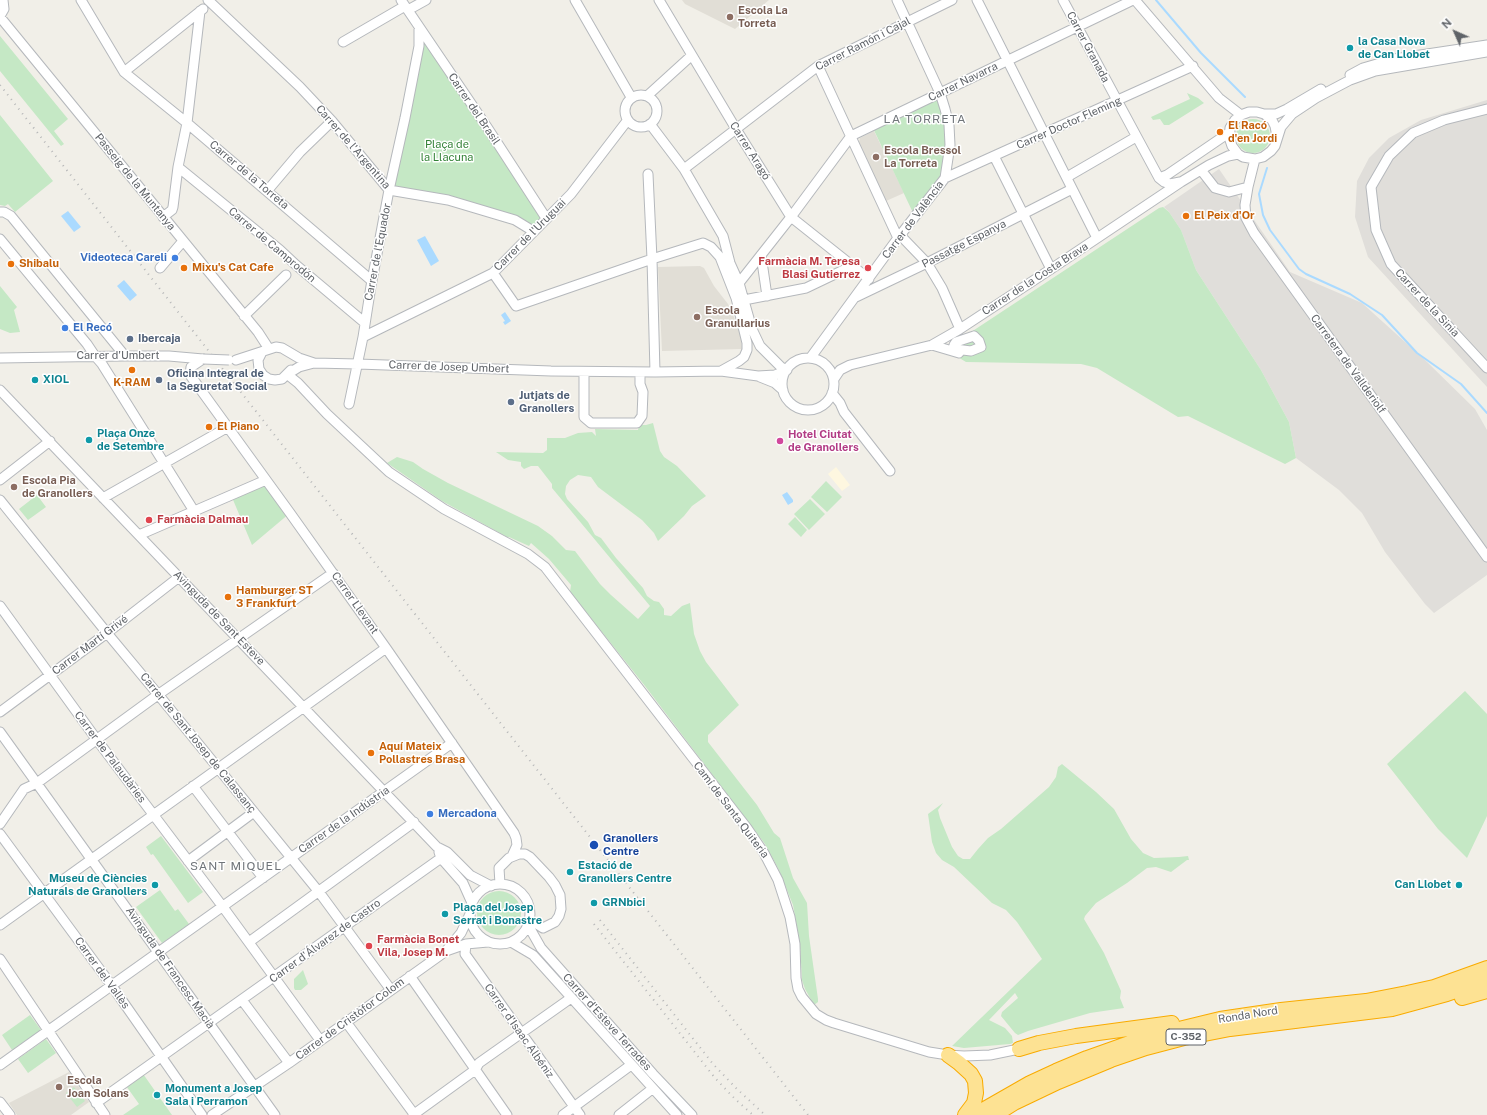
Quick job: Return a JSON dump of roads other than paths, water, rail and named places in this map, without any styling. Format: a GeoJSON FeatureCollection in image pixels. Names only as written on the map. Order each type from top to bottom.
{"type":"FeatureCollection","features":[{"type":"Feature","properties":{"kind":"highway"},"geometry":{"type":"LineString","coordinates":[[1407,993],[1487,959]]}},
{"type":"Feature","properties":{"kind":"highway","name":"Ronda Nord"},"geometry":{"type":"LineString","coordinates":[[974,1115],[1030,1083],[1086,1058],[1146,1038],[1220,1019],[1281,1010],[1366,1001],[1407,993],[1434,987],[1487,968]]}},
{"type":"Feature","properties":{"kind":"highway","name":"Ronda Nord"},"geometry":{"type":"LineString","coordinates":[[995,1115],[1058,1082],[1111,1060],[1146,1048],[1184,1038],[1230,1029],[1392,1009],[1448,994],[1487,980]]}},
{"type":"Feature","properties":{"kind":"highway"},"geometry":{"type":"LineString","coordinates":[[1392,1009],[1407,1011],[1450,1002],[1487,991]]}},
{"type":"Feature","properties":{"kind":"highway"},"geometry":{"type":"LineString","coordinates":[[1020,1049],[1039,1043],[1076,1036],[1208,1016],[1220,1019]]}},
{"type":"Feature","properties":{"kind":"highway"},"geometry":{"type":"LineString","coordinates":[[948,1055],[960,1063],[971,1074],[975,1081],[976,1093],[974,1102],[965,1115]]}},
{"type":"Feature","properties":{"kind":"street"},"geometry":{"type":"LineString","coordinates":[[0,16],[4,9],[3,0]]}},
{"type":"Feature","properties":{"kind":"street"},"geometry":{"type":"LineString","coordinates":[[82,0],[124,72],[210,2]]}},
{"type":"Feature","properties":{"kind":"street"},"geometry":{"type":"LineString","coordinates":[[343,42],[404,6],[426,0]]}},
{"type":"Feature","properties":{"kind":"street"},"geometry":{"type":"LineString","coordinates":[[575,0],[631,97]]}},
{"type":"Feature","properties":{"kind":"street","name":"Carrer Aragó"},"geometry":{"type":"LineString","coordinates":[[659,0],[691,56],[791,217],[869,279]]}},
{"type":"Feature","properties":{"kind":"street","name":"Carrer de València"},"geometry":{"type":"LineString","coordinates":[[811,357],[899,237],[945,178],[950,145],[949,125],[940,94],[897,0]]}},
{"type":"Feature","properties":{"kind":"street","name":"Carrer Ramón i Cajal"},"geometry":{"type":"LineString","coordinates":[[684,169],[818,66],[952,0]]}},
{"type":"Feature","properties":{"kind":"street"},"geometry":{"type":"LineString","coordinates":[[977,0],[1097,238]]}},
{"type":"Feature","properties":{"kind":"street","name":"Carrer Granada"},"geometry":{"type":"LineString","coordinates":[[1063,0],[1136,137],[1160,178]]}},
{"type":"Feature","properties":{"kind":"street"},"geometry":{"type":"LineString","coordinates":[[1134,0],[1193,66],[1219,98],[1241,115]]}},
{"type":"Feature","properties":{"kind":"street","name":"Carrer Navarra"},"geometry":{"type":"LineString","coordinates":[[739,283],[791,217],[851,136],[1134,0]]}},
{"type":"Feature","properties":{"kind":"street","name":"Carrer de l'Argentina"},"geometry":{"type":"LineString","coordinates":[[210,2],[300,87],[332,121],[389,190],[448,200],[515,220],[533,231]]}},
{"type":"Feature","properties":{"kind":"street","name":"Carrer del Brasil"},"geometry":{"type":"LineString","coordinates":[[404,6],[487,127],[546,218]]}},
{"type":"Feature","properties":{"kind":"street"},"geometry":{"type":"LineString","coordinates":[[163,217],[172,210],[173,207],[178,167],[187,123],[200,11]]}},
{"type":"Feature","properties":{"kind":"street","name":"Passeig de la Muntanya"},"geometry":{"type":"LineString","coordinates":[[0,16],[244,316],[266,350]]}},
{"type":"Feature","properties":{"kind":"street","name":"Carrer de l'Equador"},"geometry":{"type":"LineString","coordinates":[[349,404],[358,364],[389,190],[405,118],[420,29]]}},
{"type":"Feature","properties":{"kind":"street"},"geometry":{"type":"LineString","coordinates":[[1181,182],[1170,184],[1164,182],[1160,178],[1168,175],[1229,134],[1235,120],[1241,115],[1249,112],[1276,114],[1287,109],[1312,93],[1364,68],[1394,59],[1487,45]]}},
{"type":"Feature","properties":{"kind":"street"},"geometry":{"type":"LineString","coordinates":[[1229,134],[1232,146],[1238,154],[1243,157],[1255,159],[1263,157],[1271,152],[1275,146],[1281,127],[1292,114],[1316,98],[1350,80],[1376,71],[1485,55]]}},
{"type":"Feature","properties":{"kind":"street"},"geometry":{"type":"LineString","coordinates":[[647,96],[691,56]]}},
{"type":"Feature","properties":{"kind":"street"},"geometry":{"type":"LineString","coordinates":[[818,66],[899,237],[927,263],[942,288],[960,329]]}},
{"type":"Feature","properties":{"kind":"street","name":"Carrer Doctor Fleming"},"geometry":{"type":"LineString","coordinates":[[945,178],[1193,66]]}},
{"type":"Feature","properties":{"kind":"street","name":"Carrer de la Torreta"},"geometry":{"type":"LineString","coordinates":[[124,72],[187,123],[372,281]]}},
{"type":"Feature","properties":{"kind":"street"},"geometry":{"type":"LineString","coordinates":[[636,95],[647,96],[654,102],[656,107],[657,113],[655,118],[650,124],[640,127],[634,126],[628,121],[624,114],[626,103],[631,97],[636,95]]}},
{"type":"Feature","properties":{"kind":"street","name":"Carrer de la Sinia"},"geometry":{"type":"LineString","coordinates":[[1487,109],[1444,120],[1413,133],[1389,156],[1372,187],[1376,230],[1391,264],[1487,368]]}},
{"type":"Feature","properties":{"kind":"street"},"geometry":{"type":"LineString","coordinates":[[1264,114],[1272,120],[1277,137]]}},
{"type":"Feature","properties":{"kind":"street"},"geometry":{"type":"LineString","coordinates":[[267,191],[300,152],[332,121]]}},
{"type":"Feature","properties":{"kind":"street","name":"Carrer de l'Uruguai"},"geometry":{"type":"LineString","coordinates":[[363,337],[493,273],[571,194],[628,121]]}},
{"type":"Feature","properties":{"kind":"street"},"geometry":{"type":"LineString","coordinates":[[650,124],[684,169],[723,236],[730,263],[739,283],[752,329],[760,346],[786,370]]}},
{"type":"Feature","properties":{"kind":"street","name":"Carrer de la Costa Brava"},"geometry":{"type":"LineString","coordinates":[[1204,168],[1222,152],[1229,134]]}},
{"type":"Feature","properties":{"kind":"street"},"geometry":{"type":"LineString","coordinates":[[1067,177],[1136,137]]}},
{"type":"Feature","properties":{"kind":"street","name":"Carrer de la Costa Brava"},"geometry":{"type":"LineString","coordinates":[[824,364],[834,366],[850,365],[932,345],[960,329],[1181,182],[1228,156],[1238,154]]}},
{"type":"Feature","properties":{"kind":"street"},"geometry":{"type":"LineString","coordinates":[[994,156],[1051,269]]}},
{"type":"Feature","properties":{"kind":"street","name":"Carretera de Vallderiolf"},"geometry":{"type":"LineString","coordinates":[[1255,159],[1245,205],[1246,218],[1254,233],[1487,557]]}},
{"type":"Feature","properties":{"kind":"street","name":"Carrer de Camprodón"},"geometry":{"type":"LineString","coordinates":[[178,167],[280,250],[291,270],[365,323]]}},
{"type":"Feature","properties":{"kind":"street"},"geometry":{"type":"LineString","coordinates":[[1204,168],[1215,188],[1229,192],[1248,187]]}},
{"type":"Feature","properties":{"kind":"street"},"geometry":{"type":"LineString","coordinates":[[648,174],[655,372]]}},
{"type":"Feature","properties":{"kind":"street","name":"Passatge Espanya"},"geometry":{"type":"LineString","coordinates":[[855,298],[1072,189]]}},
{"type":"Feature","properties":{"kind":"street"},"geometry":{"type":"LineString","coordinates":[[0,212],[4,212],[11,216],[125,356]]}},
{"type":"Feature","properties":{"kind":"street"},"geometry":{"type":"LineString","coordinates":[[0,239],[88,344],[94,356],[102,364],[194,511]]}},
{"type":"Feature","properties":{"kind":"street"},"geometry":{"type":"LineString","coordinates":[[160,268],[183,241]]}},
{"type":"Feature","properties":{"kind":"street"},"geometry":{"type":"LineString","coordinates":[[493,273],[516,306],[703,243],[711,247],[720,257],[730,263]]}},
{"type":"Feature","properties":{"kind":"street"},"geometry":{"type":"LineString","coordinates":[[761,255],[767,296]]}},
{"type":"Feature","properties":{"kind":"street","name":"Carrer de Josep Umbert"},"geometry":{"type":"LineString","coordinates":[[720,257],[736,298],[747,343],[747,350],[744,357],[721,371]]}},
{"type":"Feature","properties":{"kind":"street"},"geometry":{"type":"LineString","coordinates":[[744,300],[806,288],[852,266]]}},
{"type":"Feature","properties":{"kind":"street"},"geometry":{"type":"LineString","coordinates":[[244,316],[291,270]]}},
{"type":"Feature","properties":{"kind":"street"},"geometry":{"type":"LineString","coordinates":[[932,345],[968,355]]}},
{"type":"Feature","properties":{"kind":"street"},"geometry":{"type":"LineString","coordinates":[[232,360],[276,347],[282,348],[299,358],[314,363]]}},
{"type":"Feature","properties":{"kind":"street"},"geometry":{"type":"LineString","coordinates":[[266,350],[258,360],[263,375],[269,379],[282,379],[299,367],[314,363]]}},
{"type":"Feature","properties":{"kind":"street"},"geometry":{"type":"LineString","coordinates":[[289,353],[293,359],[294,365],[289,373]]}},
{"type":"Feature","properties":{"kind":"street","name":"Carrer d'Umbert"},"geometry":{"type":"LineString","coordinates":[[0,358],[169,356],[193,362],[202,359],[232,360]]}},
{"type":"Feature","properties":{"kind":"street"},"geometry":{"type":"LineString","coordinates":[[758,376],[775,375],[786,370],[799,360],[811,357],[824,364],[831,372],[834,379],[832,393],[823,405]]}},
{"type":"Feature","properties":{"kind":"street"},"geometry":{"type":"LineString","coordinates":[[232,360],[250,364],[260,369]]}},
{"type":"Feature","properties":{"kind":"street","name":"Carrer Llevant"},"geometry":{"type":"LineString","coordinates":[[193,362],[189,369],[190,375],[333,573],[514,833],[517,845],[512,856]]}},
{"type":"Feature","properties":{"kind":"street","name":"Carrer de Josep Umbert"},"geometry":{"type":"LineString","coordinates":[[314,363],[584,372],[721,371],[758,376]]}},
{"type":"Feature","properties":{"kind":"street","name":"Carrer de la Costa Brava"},"geometry":{"type":"LineString","coordinates":[[834,379],[840,370],[850,365]]}},
{"type":"Feature","properties":{"kind":"street"},"geometry":{"type":"LineString","coordinates":[[786,370],[783,378],[783,390],[785,396],[792,403],[799,408],[808,410],[831,404],[844,412]]}},
{"type":"Feature","properties":{"kind":"street"},"geometry":{"type":"LineString","coordinates":[[584,372],[584,417],[591,423],[636,423],[642,416],[643,392],[640,384],[640,372]]}},
{"type":"Feature","properties":{"kind":"street","name":"Camí de Santa Quiteria"},"geometry":{"type":"LineString","coordinates":[[289,373],[327,414],[389,472],[444,509],[532,557],[545,567],[747,828],[764,853],[778,880],[790,917],[795,944],[796,978],[798,989],[807,1005],[816,1014],[826,1020],[929,1052],[948,1055],[990,1055],[1020,1049]]}},
{"type":"Feature","properties":{"kind":"street"},"geometry":{"type":"LineString","coordinates":[[758,376],[775,383],[783,390]]}},
{"type":"Feature","properties":{"kind":"street","name":"Avinguda de Sant Esteve"},"geometry":{"type":"LineString","coordinates":[[0,390],[437,847],[447,852],[470,875],[496,885]]}},
{"type":"Feature","properties":{"kind":"street"},"geometry":{"type":"LineString","coordinates":[[832,393],[840,403],[844,412],[890,471]]}},
{"type":"Feature","properties":{"kind":"street"},"geometry":{"type":"LineString","coordinates":[[104,498],[228,427]]}},
{"type":"Feature","properties":{"kind":"street"},"geometry":{"type":"LineString","coordinates":[[0,480],[50,441]]}},
{"type":"Feature","properties":{"kind":"street"},"geometry":{"type":"LineString","coordinates":[[140,535],[266,480]]}},
{"type":"Feature","properties":{"kind":"street","name":"Carrer de Sant Josep de Calassanç"},"geometry":{"type":"LineString","coordinates":[[0,500],[319,892],[391,990]]}},
{"type":"Feature","properties":{"kind":"street"},"geometry":{"type":"LineString","coordinates":[[0,824],[24,789],[37,783],[158,694],[239,640],[333,573]]}},
{"type":"Feature","properties":{"kind":"street","name":"Carrer Martí Grivé"},"geometry":{"type":"LineString","coordinates":[[0,712],[107,633],[179,577]]}},
{"type":"Feature","properties":{"kind":"street","name":"Carrer de Palaudàries"},"geometry":{"type":"LineString","coordinates":[[0,606],[96,740],[223,907],[320,1040]]}},
{"type":"Feature","properties":{"kind":"street"},"geometry":{"type":"LineString","coordinates":[[0,925],[153,814],[218,769],[303,706],[386,648]]}},
{"type":"Feature","properties":{"kind":"street","name":"Avinguda de Francesc Macià"},"geometry":{"type":"LineString","coordinates":[[0,732],[275,1115]]}},
{"type":"Feature","properties":{"kind":"street","name":"Carrer de la Indústria"},"geometry":{"type":"LineString","coordinates":[[0,1065],[452,743]]}},
{"type":"Feature","properties":{"kind":"street"},"geometry":{"type":"LineString","coordinates":[[193,786],[263,878]]}},
{"type":"Feature","properties":{"kind":"street"},"geometry":{"type":"LineString","coordinates":[[188,861],[254,812]]}},
{"type":"Feature","properties":{"kind":"street"},"geometry":{"type":"LineString","coordinates":[[249,942],[414,822]]}},
{"type":"Feature","properties":{"kind":"street","name":"Carrer del Vallès"},"geometry":{"type":"LineString","coordinates":[[0,834],[112,986],[202,1115]]}},
{"type":"Feature","properties":{"kind":"street","name":"Avinguda de Sant Esteve"},"geometry":{"type":"LineString","coordinates":[[437,847],[441,858],[463,883],[472,903]]}},
{"type":"Feature","properties":{"kind":"street"},"geometry":{"type":"LineString","coordinates":[[496,885],[499,868],[512,856],[523,854],[530,857],[549,877],[560,895],[561,908],[559,916],[554,922],[543,928],[528,922]]}},
{"type":"Feature","properties":{"kind":"street","name":"Carrer d'Álvarez de Castro"},"geometry":{"type":"LineString","coordinates":[[96,1103],[441,858]]}},
{"type":"Feature","properties":{"kind":"street"},"geometry":{"type":"LineString","coordinates":[[496,885],[512,887],[523,895],[530,910],[528,922],[521,935],[511,942],[495,944],[480,937],[474,930],[470,914],[472,903],[476,896],[483,890],[496,885]]}},
{"type":"Feature","properties":{"kind":"street","name":"Carrer de Cristòfor Colom"},"geometry":{"type":"LineString","coordinates":[[212,1115],[289,1063],[446,951],[461,933],[470,914]]}},
{"type":"Feature","properties":{"kind":"street","name":"Carrer d'Esteve Terrades"},"geometry":{"type":"LineString","coordinates":[[528,922],[541,948],[653,1074],[692,1115]]}},
{"type":"Feature","properties":{"kind":"street","name":"Carrer de Cristòfor Colom"},"geometry":{"type":"LineString","coordinates":[[446,951],[466,944],[488,942]]}},
{"type":"Feature","properties":{"kind":"street","name":"Carrer d'Esteve Terrades"},"geometry":{"type":"LineString","coordinates":[[511,942],[532,955],[677,1115]]}},
{"type":"Feature","properties":{"kind":"street","name":"Carrer d'Isaac Albéniz"},"geometry":{"type":"LineString","coordinates":[[466,944],[465,954],[580,1115]]}},
{"type":"Feature","properties":{"kind":"street"},"geometry":{"type":"LineString","coordinates":[[0,959],[105,1115]]}},
{"type":"Feature","properties":{"kind":"street"},"geometry":{"type":"LineString","coordinates":[[410,976],[507,1115]]}},
{"type":"Feature","properties":{"kind":"street"},"geometry":{"type":"LineString","coordinates":[[346,1022],[414,1114],[475,1070],[480,1063],[571,998]]}},
{"type":"Feature","properties":{"kind":"street"},"geometry":{"type":"LineString","coordinates":[[242,1000],[289,1063]]}},
{"type":"Feature","properties":{"kind":"street"},"geometry":{"type":"LineString","coordinates":[[563,1115],[631,1065]]}},
{"type":"Feature","properties":{"kind":"street"},"geometry":{"type":"LineString","coordinates":[[619,1115],[652,1089]]}},
{"type":"Feature","properties":{"kind":"street"},"geometry":{"type":"LineString","coordinates":[[0,1102],[10,1115]]}},
{"type":"Feature","properties":{"kind":"water"},"geometry":{"type":"Polygon","coordinates":[[[68,211],[81,227],[74,232],[61,216],[68,211]]]}},
{"type":"Feature","properties":{"kind":"water"},"geometry":{"type":"Polygon","coordinates":[[[425,236],[439,261],[431,266],[417,240],[425,236]]]}},
{"type":"Feature","properties":{"kind":"water"},"geometry":{"type":"Polygon","coordinates":[[[124,280],[137,295],[130,301],[117,286],[124,280]]]}},
{"type":"Feature","properties":{"kind":"water"},"geometry":{"type":"Polygon","coordinates":[[[505,312],[511,321],[505,325],[503,322],[505,321],[501,315],[505,312]]]}},
{"type":"Feature","properties":{"kind":"water"},"geometry":{"type":"Polygon","coordinates":[[[787,492],[793,500],[793,502],[788,505],[782,495],[787,492]]]}},
{"type":"Feature","properties":{"kind":"waterway"},"geometry":{"type":"LineString","coordinates":[[1156,0],[1201,53],[1245,97]]}},
{"type":"Feature","properties":{"kind":"waterway"},"geometry":{"type":"LineString","coordinates":[[1267,168],[1259,194],[1263,215],[1270,230],[1299,269],[1306,274],[1350,294],[1382,315],[1417,353],[1461,384],[1487,413]]}},
{"type":"Feature","properties":{"kind":"railway"},"geometry":{"type":"LineString","coordinates":[[0,85],[808,1115]]}},
{"type":"Feature","properties":{"kind":"railway"},"geometry":{"type":"LineString","coordinates":[[600,920],[713,1064],[765,1115]]}},
{"type":"Feature","properties":{"kind":"railway"},"geometry":{"type":"LineString","coordinates":[[594,924],[715,1078],[753,1115]]}},
{"type":"Feature","properties":{"kind":"place","name":"Escola La Torreta"},"geometry":{"type":"Point","coordinates":[730,17]}},
{"type":"Feature","properties":{"kind":"place","name":"la Casa Nova de Can Llobet"},"geometry":{"type":"Point","coordinates":[1350,48]}},
{"type":"Feature","properties":{"kind":"place","name":"El Racó d'en Jordi"},"geometry":{"type":"Point","coordinates":[1220,132]}},
{"type":"Feature","properties":{"kind":"place","name":"Escola Bressol La Torreta"},"geometry":{"type":"Point","coordinates":[876,157]}},
{"type":"Feature","properties":{"kind":"place","name":"El Peix d'Or"},"geometry":{"type":"Point","coordinates":[1186,216]}},
{"type":"Feature","properties":{"kind":"place","name":"Videoteca Careli"},"geometry":{"type":"Point","coordinates":[175,258]}},
{"type":"Feature","properties":{"kind":"place","name":"Shibalu"},"geometry":{"type":"Point","coordinates":[11,264]}},
{"type":"Feature","properties":{"kind":"place","name":"Mixu's Cat Cafe"},"geometry":{"type":"Point","coordinates":[184,268]}},
{"type":"Feature","properties":{"kind":"place","name":"Farmàcia M. Teresa Blasi Gutierrez"},"geometry":{"type":"Point","coordinates":[868,268]}},
{"type":"Feature","properties":{"kind":"place","name":"Escola Granullarius"},"geometry":{"type":"Point","coordinates":[697,317]}},
{"type":"Feature","properties":{"kind":"place","name":"El Recó"},"geometry":{"type":"Point","coordinates":[65,328]}},
{"type":"Feature","properties":{"kind":"place","name":"Ibercaja"},"geometry":{"type":"Point","coordinates":[130,339]}},
{"type":"Feature","properties":{"kind":"place","name":"K-RAM"},"geometry":{"type":"Point","coordinates":[132,370]}},
{"type":"Feature","properties":{"kind":"place","name":"XIOL"},"geometry":{"type":"Point","coordinates":[35,380]}},
{"type":"Feature","properties":{"kind":"place","name":"Oficina Integral de la Seguretat Social"},"geometry":{"type":"Point","coordinates":[159,380]}},
{"type":"Feature","properties":{"kind":"place","name":"Jutjats de Granollers"},"geometry":{"type":"Point","coordinates":[511,402]}},
{"type":"Feature","properties":{"kind":"place","name":"El Piano"},"geometry":{"type":"Point","coordinates":[209,427]}},
{"type":"Feature","properties":{"kind":"place","name":"Plaça Onze de Setembre"},"geometry":{"type":"Point","coordinates":[89,440]}},
{"type":"Feature","properties":{"kind":"place","name":"Hotel Ciutat de Granollers"},"geometry":{"type":"Point","coordinates":[780,441]}},
{"type":"Feature","properties":{"kind":"place","name":"Escola Pia de Granollers"},"geometry":{"type":"Point","coordinates":[14,487]}},
{"type":"Feature","properties":{"kind":"place","name":"Farmàcia Dalmau"},"geometry":{"type":"Point","coordinates":[149,520]}},
{"type":"Feature","properties":{"kind":"place","name":"Hamburger ST 3 Frankfurt"},"geometry":{"type":"Point","coordinates":[228,597]}},
{"type":"Feature","properties":{"kind":"place","name":"Aquí Mateix Pollastres Brasa"},"geometry":{"type":"Point","coordinates":[371,753]}},
{"type":"Feature","properties":{"kind":"place","name":"Mercadona"},"geometry":{"type":"Point","coordinates":[430,814]}},
{"type":"Feature","properties":{"kind":"place","name":"Granollers Centre"},"geometry":{"type":"Point","coordinates":[594,845]}},
{"type":"Feature","properties":{"kind":"place","name":"Estació de Granollers Centre"},"geometry":{"type":"Point","coordinates":[570,872]}},
{"type":"Feature","properties":{"kind":"place","name":"Museu de Ciències Naturals de Granollers"},"geometry":{"type":"Point","coordinates":[155,885]}},
{"type":"Feature","properties":{"kind":"place","name":"Can Llobet"},"geometry":{"type":"Point","coordinates":[1459,885]}},
{"type":"Feature","properties":{"kind":"place","name":"GRNbici"},"geometry":{"type":"Point","coordinates":[594,903]}},
{"type":"Feature","properties":{"kind":"place","name":"Plaça del Josep Serrat i Bonastre"},"geometry":{"type":"Point","coordinates":[445,914]}},
{"type":"Feature","properties":{"kind":"place","name":"Farmàcia Bonet Vila, Josep M."},"geometry":{"type":"Point","coordinates":[369,946]}},
{"type":"Feature","properties":{"kind":"place","name":"Escola Joan Solans"},"geometry":{"type":"Point","coordinates":[59,1087]}},
{"type":"Feature","properties":{"kind":"place","name":"Monument a Josep Sala i Perramon"},"geometry":{"type":"Point","coordinates":[157,1095]}},
{"type":"Feature","properties":{"kind":"district","name":"LA TORRETA"},"geometry":{"type":"Point","coordinates":[925,119]}},
{"type":"Feature","properties":{"kind":"district","name":"SANT MIQUEL"},"geometry":{"type":"Point","coordinates":[236,866]}},
{"type":"Feature","properties":{"kind":"park label","name":"Plaça de la Llacuna"},"geometry":{"type":"Point","coordinates":[447,151]}}]}
